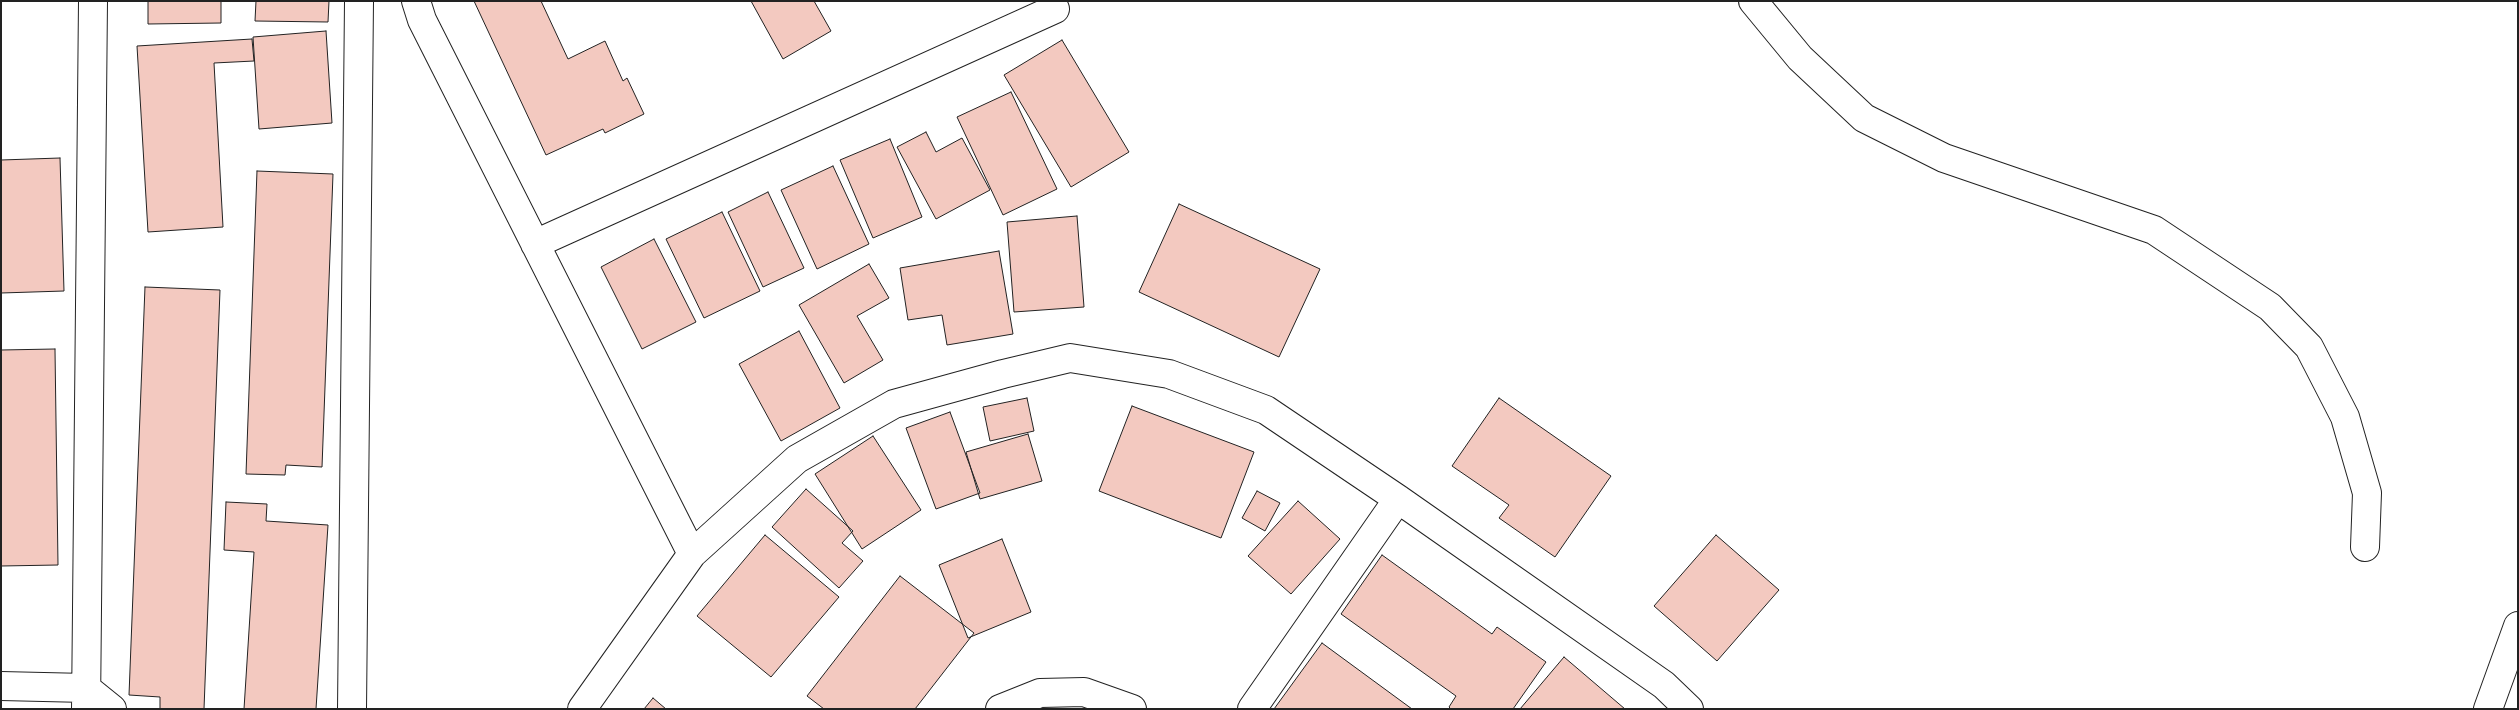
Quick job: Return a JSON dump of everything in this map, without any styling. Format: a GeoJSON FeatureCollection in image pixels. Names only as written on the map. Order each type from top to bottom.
{"type":"FeatureCollection","features":[{"type":"Feature","properties":{"kind":"street"},"geometry":{"type":"LineString","coordinates":[[86,698],[93,1]]}},
{"type":"Feature","properties":{"kind":"street"},"geometry":{"type":"LineString","coordinates":[[352,709],[359,1]]}},
{"type":"Feature","properties":{"kind":"street"},"geometry":{"type":"LineString","coordinates":[[416,1],[422,20],[692,554]]}},
{"type":"Feature","properties":{"kind":"street"},"geometry":{"type":"LineString","coordinates":[[1753,1],[1800,58],[1864,118],[1944,158],[2154,230],[2270,307],[2309,347],[2345,417],[2367,492],[2366,547]]}},
{"type":"Feature","properties":{"kind":"street"},"geometry":{"type":"LineString","coordinates":[[535,244],[1055,9]]}},
{"type":"Feature","properties":{"kind":"street"},"geometry":{"type":"LineString","coordinates":[[582,709],[692,554],[798,459],[894,404],[1002,374],[1070,358],[1169,374],[1266,410],[1398,499],[1664,685],[1689,709]]}},
{"type":"Feature","properties":{"kind":"street"},"geometry":{"type":"LineString","coordinates":[[1252,709],[1398,499]]}},
{"type":"Feature","properties":{"kind":"street"},"geometry":{"type":"LineString","coordinates":[[2488,709],[2518,626]]}},
{"type":"Feature","properties":{"kind":"street"},"geometry":{"type":"LineString","coordinates":[[1,686],[86,698],[112,709]]}},
{"type":"Feature","properties":{"kind":"street"},"geometry":{"type":"LineString","coordinates":[[1000,709],[1040,693],[1084,692],[1132,709]]}},
{"type":"Feature","properties":{"kind":"building"},"geometry":{"type":"Polygon","coordinates":[[[148,1],[221,1],[221,23],[148,24],[148,1]]]}},
{"type":"Feature","properties":{"kind":"building"},"geometry":{"type":"Polygon","coordinates":[[[256,1],[329,1],[328,22],[255,21],[256,1]]]}},
{"type":"Feature","properties":{"kind":"building"},"geometry":{"type":"Polygon","coordinates":[[[474,1],[541,1],[568,59],[605,41],[623,81],[627,78],[644,114],[605,133],[603,129],[546,155],[474,1]]]}},
{"type":"Feature","properties":{"kind":"building"},"geometry":{"type":"Polygon","coordinates":[[[751,1],[814,1],[831,31],[783,59],[751,1]]]}},
{"type":"Feature","properties":{"kind":"building"},"geometry":{"type":"Polygon","coordinates":[[[326,31],[332,123],[259,129],[253,37],[326,31]]]}},
{"type":"Feature","properties":{"kind":"building"},"geometry":{"type":"Polygon","coordinates":[[[252,39],[254,61],[214,63],[223,227],[148,232],[137,46],[252,39]]]}},
{"type":"Feature","properties":{"kind":"building"},"geometry":{"type":"Polygon","coordinates":[[[1062,40],[1129,152],[1071,187],[1004,75],[1062,40]]]}},
{"type":"Feature","properties":{"kind":"building"},"geometry":{"type":"Polygon","coordinates":[[[1011,92],[1057,189],[1003,215],[957,117],[1011,92]]]}},
{"type":"Feature","properties":{"kind":"building"},"geometry":{"type":"Polygon","coordinates":[[[926,132],[936,152],[962,138],[990,190],[936,219],[897,147],[926,132]]]}},
{"type":"Feature","properties":{"kind":"building"},"geometry":{"type":"Polygon","coordinates":[[[890,139],[922,217],[873,238],[840,160],[890,139]]]}},
{"type":"Feature","properties":{"kind":"building"},"geometry":{"type":"Polygon","coordinates":[[[60,158],[64,291],[1,293],[1,160],[60,158]]]}},
{"type":"Feature","properties":{"kind":"building"},"geometry":{"type":"Polygon","coordinates":[[[833,166],[869,244],[817,269],[781,190],[833,166]]]}},
{"type":"Feature","properties":{"kind":"building"},"geometry":{"type":"Polygon","coordinates":[[[257,171],[333,174],[322,467],[286,465],[285,475],[246,474],[257,171]]]}},
{"type":"Feature","properties":{"kind":"building"},"geometry":{"type":"Polygon","coordinates":[[[768,192],[804,268],[763,287],[728,212],[768,192]]]}},
{"type":"Feature","properties":{"kind":"building"},"geometry":{"type":"Polygon","coordinates":[[[1179,204],[1320,269],[1279,357],[1139,292],[1179,204]]]}},
{"type":"Feature","properties":{"kind":"building"},"geometry":{"type":"Polygon","coordinates":[[[722,212],[760,291],[704,318],[666,239],[722,212]]]}},
{"type":"Feature","properties":{"kind":"building"},"geometry":{"type":"Polygon","coordinates":[[[1077,216],[1084,307],[1014,312],[1007,222],[1077,216]]]}},
{"type":"Feature","properties":{"kind":"building"},"geometry":{"type":"Polygon","coordinates":[[[654,239],[696,322],[642,349],[601,267],[654,239]]]}},
{"type":"Feature","properties":{"kind":"building"},"geometry":{"type":"Polygon","coordinates":[[[999,251],[1013,334],[947,345],[942,315],[908,320],[900,268],[999,251]]]}},
{"type":"Feature","properties":{"kind":"building"},"geometry":{"type":"Polygon","coordinates":[[[869,264],[889,298],[857,316],[883,360],[844,383],[799,305],[869,264]]]}},
{"type":"Feature","properties":{"kind":"building"},"geometry":{"type":"Polygon","coordinates":[[[145,287],[220,290],[204,709],[160,709],[160,697],[129,695],[145,287]]]}},
{"type":"Feature","properties":{"kind":"building"},"geometry":{"type":"Polygon","coordinates":[[[799,331],[840,408],[781,441],[739,364],[799,331]]]}},
{"type":"Feature","properties":{"kind":"building"},"geometry":{"type":"Polygon","coordinates":[[[55,349],[58,565],[1,566],[1,350],[55,349]]]}},
{"type":"Feature","properties":{"kind":"building"},"geometry":{"type":"Polygon","coordinates":[[[1027,398],[1034,431],[990,441],[983,407],[1027,398]]]}},
{"type":"Feature","properties":{"kind":"building"},"geometry":{"type":"Polygon","coordinates":[[[1499,398],[1611,476],[1555,557],[1499,518],[1509,505],[1452,466],[1499,398]]]}},
{"type":"Feature","properties":{"kind":"building"},"geometry":{"type":"Polygon","coordinates":[[[1132,406],[1254,452],[1221,538],[1099,491],[1132,406]]]}},
{"type":"Feature","properties":{"kind":"building"},"geometry":{"type":"Polygon","coordinates":[[[950,412],[980,493],[936,509],[906,428],[950,412]]]}},
{"type":"Feature","properties":{"kind":"building"},"geometry":{"type":"Polygon","coordinates":[[[1028,434],[1042,481],[980,499],[966,452],[1028,434]]]}},
{"type":"Feature","properties":{"kind":"building"},"geometry":{"type":"Polygon","coordinates":[[[873,436],[921,510],[862,549],[815,474],[873,436]]]}},
{"type":"Feature","properties":{"kind":"building"},"geometry":{"type":"Polygon","coordinates":[[[806,489],[853,531],[842,543],[863,561],[839,588],[772,527],[806,489]]]}},
{"type":"Feature","properties":{"kind":"building"},"geometry":{"type":"Polygon","coordinates":[[[1257,491],[1280,503],[1265,531],[1242,518],[1257,491]]]}},
{"type":"Feature","properties":{"kind":"building"},"geometry":{"type":"Polygon","coordinates":[[[1298,501],[1340,539],[1291,594],[1248,556],[1298,501]]]}},
{"type":"Feature","properties":{"kind":"building"},"geometry":{"type":"Polygon","coordinates":[[[226,502],[267,504],[266,521],[328,525],[316,709],[244,709],[254,552],[224,550],[226,502]]]}},
{"type":"Feature","properties":{"kind":"building"},"geometry":{"type":"Polygon","coordinates":[[[765,535],[839,597],[771,677],[697,616],[765,535]]]}},
{"type":"Feature","properties":{"kind":"building"},"geometry":{"type":"Polygon","coordinates":[[[1716,535],[1779,590],[1717,661],[1654,606],[1716,535]]]}},
{"type":"Feature","properties":{"kind":"building"},"geometry":{"type":"Polygon","coordinates":[[[1002,539],[1031,612],[968,638],[939,565],[1002,539]]]}},
{"type":"Feature","properties":{"kind":"building"},"geometry":{"type":"Polygon","coordinates":[[[1382,555],[1492,634],[1497,627],[1546,662],[1513,709],[1451,709],[1449,707],[1456,696],[1341,614],[1382,555]]]}},
{"type":"Feature","properties":{"kind":"building"},"geometry":{"type":"Polygon","coordinates":[[[900,576],[974,633],[915,709],[824,709],[807,696],[900,576]]]}},
{"type":"Feature","properties":{"kind":"building"},"geometry":{"type":"Polygon","coordinates":[[[1322,643],[1412,709],[1274,709],[1322,643]]]}},
{"type":"Feature","properties":{"kind":"building"},"geometry":{"type":"Polygon","coordinates":[[[1564,657],[1625,709],[1520,709],[1564,657]]]}},
{"type":"Feature","properties":{"kind":"building"},"geometry":{"type":"Polygon","coordinates":[[[653,698],[666,709],[644,709],[653,698]]]}}]}
